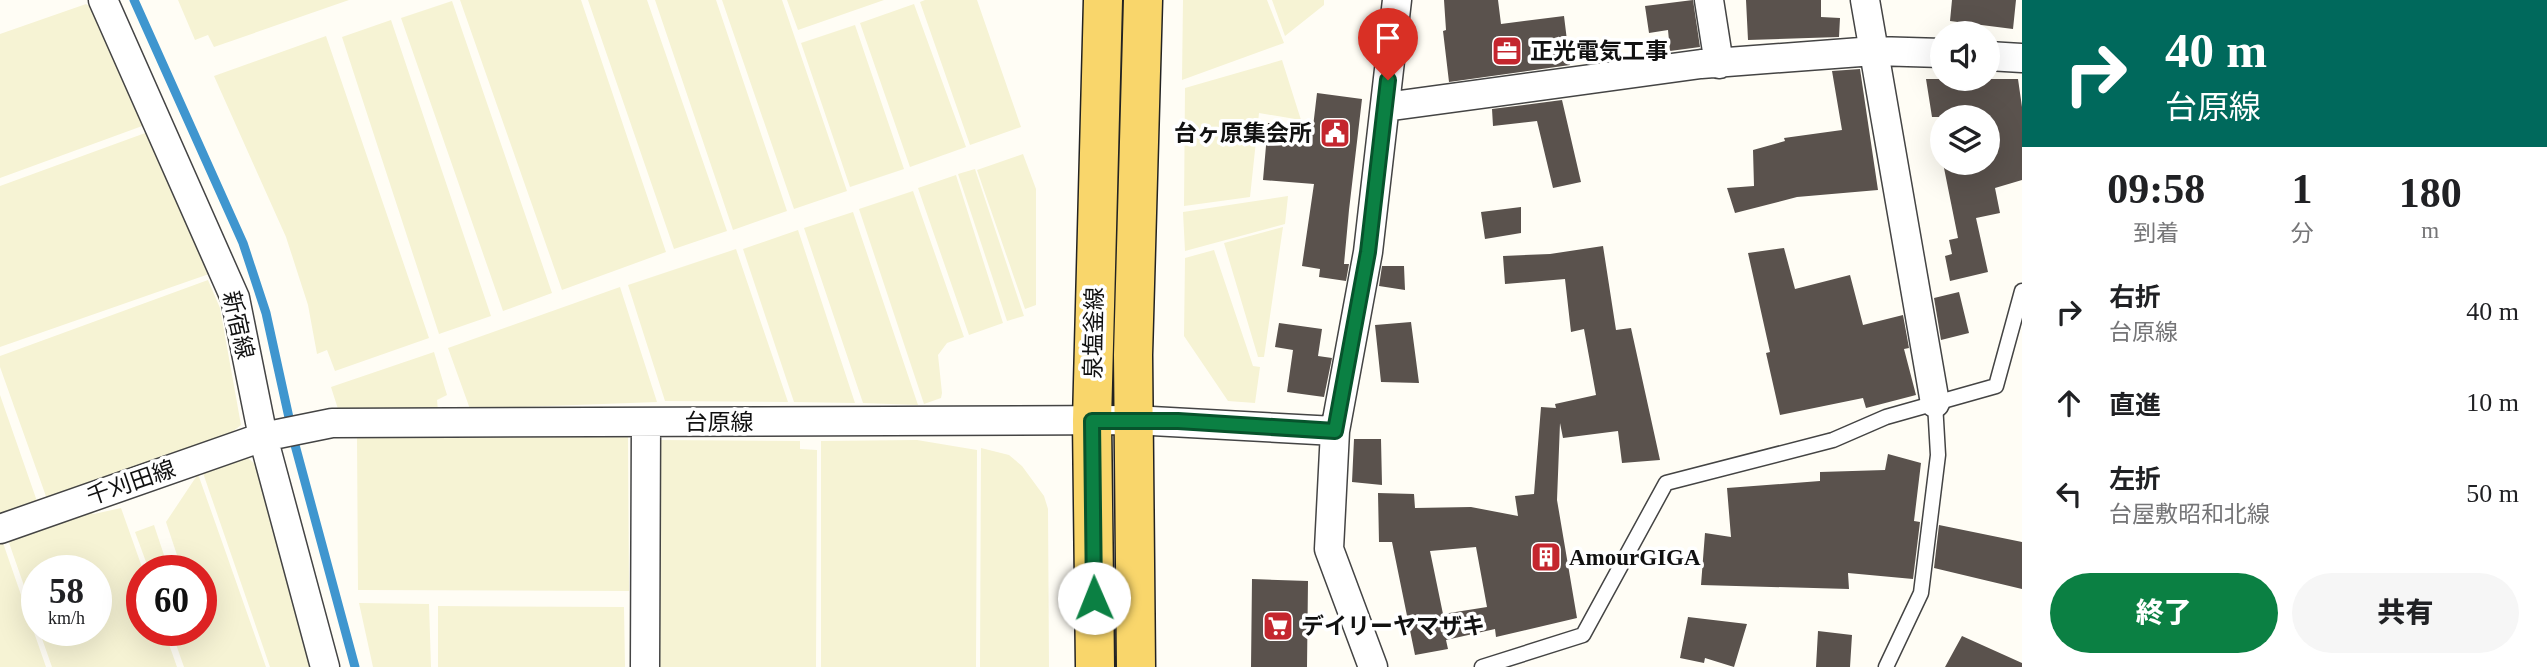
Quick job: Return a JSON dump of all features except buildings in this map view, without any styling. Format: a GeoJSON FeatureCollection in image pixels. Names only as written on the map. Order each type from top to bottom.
{"type":"FeatureCollection","features":[{"type":"Feature","properties":{"kind":"main road","name":"泉塩釜線"},"geometry":{"type":"LineString","coordinates":[[1095,667],[1092,421],[1103,0]]}},
{"type":"Feature","properties":{"kind":"main road","name":"泉塩釜線"},"geometry":{"type":"LineString","coordinates":[[1136,667],[1133,420],[1143,0]]}},
{"type":"Feature","properties":{"kind":"street","name":"新宿線"},"geometry":{"type":"LineString","coordinates":[[103,0],[235,298],[283,433],[325,667]]}},
{"type":"Feature","properties":{"kind":"street"},"geometry":{"type":"LineString","coordinates":[[1373,667],[1329,549],[1335,431],[1368,252],[1397,0]]}},
{"type":"Feature","properties":{"kind":"street"},"geometry":{"type":"LineString","coordinates":[[1709,0],[1719,64]]}},
{"type":"Feature","properties":{"kind":"street"},"geometry":{"type":"LineString","coordinates":[[1865,0],[1935,403]]}},
{"type":"Feature","properties":{"kind":"street"},"geometry":{"type":"LineString","coordinates":[[1385,107],[1701,64],[1874,51],[1930,53]]}},
{"type":"Feature","properties":{"kind":"street"},"geometry":{"type":"LineString","coordinates":[[2000,57],[2022,58]]}},
{"type":"Feature","properties":{"kind":"street","name":"台原線"},"geometry":{"type":"LineString","coordinates":[[283,433],[332,423],[1133,420],[1335,431]]}},
{"type":"Feature","properties":{"kind":"street"},"geometry":{"type":"LineString","coordinates":[[645,667],[646,422]]}},
{"type":"Feature","properties":{"kind":"street","name":"千刈田線"},"geometry":{"type":"LineString","coordinates":[[0,529],[283,433]]}},
{"type":"Feature","properties":{"kind":"lane"},"geometry":{"type":"LineString","coordinates":[[1482,667],[1583,635],[1666,484],[1833,440],[1885,417],[1996,387],[2022,291]]}},
{"type":"Feature","properties":{"kind":"lane"},"geometry":{"type":"LineString","coordinates":[[1886,667],[1921,593],[1938,455],[1935,403]]}},
{"type":"Feature","properties":{"kind":"shaded area"},"geometry":{"type":"Polygon","coordinates":[[[178,0],[349,0],[214,47],[208,35],[195,40],[178,0]]]}},
{"type":"Feature","properties":{"kind":"shaded area"},"geometry":{"type":"Polygon","coordinates":[[[460,0],[581,0],[666,252],[562,290],[460,0]]]}},
{"type":"Feature","properties":{"kind":"shaded area"},"geometry":{"type":"Polygon","coordinates":[[[588,0],[647,0],[727,231],[674,249],[588,0]]]}},
{"type":"Feature","properties":{"kind":"shaded area"},"geometry":{"type":"Polygon","coordinates":[[[655,0],[716,0],[787,211],[733,230],[655,0]]]}},
{"type":"Feature","properties":{"kind":"shaded area"},"geometry":{"type":"Polygon","coordinates":[[[722,0],[782,0],[847,191],[794,209],[722,0]]]}},
{"type":"Feature","properties":{"kind":"shaded area"},"geometry":{"type":"Polygon","coordinates":[[[787,0],[884,0],[798,30],[787,0]]]}},
{"type":"Feature","properties":{"kind":"shaded area"},"geometry":{"type":"Polygon","coordinates":[[[977,0],[1021,127],[970,145],[920,2],[977,0]]]}},
{"type":"Feature","properties":{"kind":"shaded area"},"geometry":{"type":"Polygon","coordinates":[[[1183,0],[1267,0],[1284,43],[1182,80],[1183,0]]]}},
{"type":"Feature","properties":{"kind":"shaded area"},"geometry":{"type":"Polygon","coordinates":[[[1272,0],[1324,0],[1324,5],[1285,36],[1272,0]]]}},
{"type":"Feature","properties":{"kind":"shaded area"},"geometry":{"type":"Polygon","coordinates":[[[452,1],[552,293],[503,311],[401,18],[452,1]]]}},
{"type":"Feature","properties":{"kind":"shaded area"},"geometry":{"type":"Polygon","coordinates":[[[86,4],[97,11],[145,125],[0,178],[0,34],[86,4]]]}},
{"type":"Feature","properties":{"kind":"shaded area"},"geometry":{"type":"Polygon","coordinates":[[[914,4],[966,147],[910,167],[860,23],[914,4]]]}},
{"type":"Feature","properties":{"kind":"shaded area"},"geometry":{"type":"Polygon","coordinates":[[[391,20],[491,316],[439,334],[342,37],[391,20]]]}},
{"type":"Feature","properties":{"kind":"shaded area"},"geometry":{"type":"Polygon","coordinates":[[[855,25],[904,169],[850,187],[801,43],[855,25]]]}},
{"type":"Feature","properties":{"kind":"shaded area"},"geometry":{"type":"Polygon","coordinates":[[[326,36],[429,338],[335,371],[327,350],[317,354],[308,305],[286,237],[214,76],[326,36]]]}},
{"type":"Feature","properties":{"kind":"shaded area"},"geometry":{"type":"Polygon","coordinates":[[[1282,60],[1301,120],[1259,113],[1250,197],[1184,206],[1185,88],[1282,60]]]}},
{"type":"Feature","properties":{"kind":"shaded area"},"geometry":{"type":"Polygon","coordinates":[[[148,132],[209,274],[0,347],[0,186],[148,132]]]}},
{"type":"Feature","properties":{"kind":"shaded area"},"geometry":{"type":"Polygon","coordinates":[[[1023,154],[1036,189],[1036,305],[1025,309],[977,170],[1023,154]]]}},
{"type":"Feature","properties":{"kind":"shaded area"},"geometry":{"type":"Polygon","coordinates":[[[975,169],[1024,316],[1007,321],[958,174],[975,169]]]}},
{"type":"Feature","properties":{"kind":"shaded area"},"geometry":{"type":"Polygon","coordinates":[[[956,175],[1003,323],[969,335],[918,188],[956,175]]]}},
{"type":"Feature","properties":{"kind":"shaded area"},"geometry":{"type":"Polygon","coordinates":[[[913,191],[964,337],[947,343],[938,355],[941,398],[924,404],[859,209],[913,191]]]}},
{"type":"Feature","properties":{"kind":"shaded area"},"geometry":{"type":"Polygon","coordinates":[[[1288,196],[1285,224],[1185,251],[1183,212],[1288,196]]]}},
{"type":"Feature","properties":{"kind":"shaded area"},"geometry":{"type":"Polygon","coordinates":[[[853,212],[918,405],[863,403],[804,228],[853,212]]]}},
{"type":"Feature","properties":{"kind":"shaded area"},"geometry":{"type":"Polygon","coordinates":[[[1283,227],[1264,357],[1258,357],[1224,243],[1283,227]]]}},
{"type":"Feature","properties":{"kind":"shaded area"},"geometry":{"type":"Polygon","coordinates":[[[798,230],[855,403],[794,402],[743,249],[798,230]]]}},
{"type":"Feature","properties":{"kind":"shaded area"},"geometry":{"type":"Polygon","coordinates":[[[736,249],[788,402],[665,401],[628,285],[736,249]]]}},
{"type":"Feature","properties":{"kind":"shaded area"},"geometry":{"type":"Polygon","coordinates":[[[1214,250],[1253,366],[1260,367],[1255,403],[1228,401],[1184,336],[1185,258],[1214,250]]]}},
{"type":"Feature","properties":{"kind":"shaded area"},"geometry":{"type":"Polygon","coordinates":[[[208,280],[220,308],[241,425],[231,433],[48,502],[0,367],[0,356],[208,280]]]}},
{"type":"Feature","properties":{"kind":"shaded area"},"geometry":{"type":"Polygon","coordinates":[[[620,287],[657,402],[470,409],[448,348],[620,287]]]}},
{"type":"Feature","properties":{"kind":"shaded area"},"geometry":{"type":"Polygon","coordinates":[[[434,352],[447,395],[437,400],[438,411],[338,409],[331,387],[434,352]]]}},
{"type":"Feature","properties":{"kind":"shaded area"},"geometry":{"type":"Polygon","coordinates":[[[0,395],[39,507],[0,520],[0,395]]]}},
{"type":"Feature","properties":{"kind":"shaded area"},"geometry":{"type":"Polygon","coordinates":[[[628,436],[629,591],[358,590],[357,437],[628,436]]]}},
{"type":"Feature","properties":{"kind":"shaded area"},"geometry":{"type":"Polygon","coordinates":[[[657,440],[800,441],[800,449],[817,450],[816,667],[656,667],[657,440]]]}},
{"type":"Feature","properties":{"kind":"shaded area"},"geometry":{"type":"Polygon","coordinates":[[[917,440],[977,450],[976,667],[821,667],[821,441],[917,440]]]}},
{"type":"Feature","properties":{"kind":"shaded area"},"geometry":{"type":"Polygon","coordinates":[[[981,448],[1009,455],[1022,466],[1044,496],[1048,509],[1049,667],[980,667],[981,448]]]}},
{"type":"Feature","properties":{"kind":"shaded area"},"geometry":{"type":"Polygon","coordinates":[[[243,454],[255,464],[315,667],[270,667],[203,473],[206,467],[243,454]]]}},
{"type":"Feature","properties":{"kind":"shaded area"},"geometry":{"type":"Polygon","coordinates":[[[198,474],[266,667],[184,667],[177,646],[217,646],[217,555],[177,555],[166,522],[198,474]]]}},
{"type":"Feature","properties":{"kind":"shaded area"},"geometry":{"type":"Polygon","coordinates":[[[121,508],[138,555],[126,555],[126,646],[170,646],[177,667],[52,667],[45,646],[112,646],[112,555],[21,555],[21,577],[7,537],[82,509],[94,514],[121,508]]]}},
{"type":"Feature","properties":{"kind":"shaded area"},"geometry":{"type":"Polygon","coordinates":[[[154,525],[164,555],[143,555],[135,532],[154,525]]]}},
{"type":"Feature","properties":{"kind":"shaded area"},"geometry":{"type":"Polygon","coordinates":[[[2,540],[21,595],[21,646],[39,646],[46,667],[0,667],[2,540]]]}},
{"type":"Feature","properties":{"kind":"shaded area"},"geometry":{"type":"Polygon","coordinates":[[[359,603],[429,604],[431,667],[373,667],[359,603]]]}},
{"type":"Feature","properties":{"kind":"shaded area"},"geometry":{"type":"Polygon","coordinates":[[[438,606],[624,607],[625,667],[438,667],[438,606]]]}},
{"type":"Feature","properties":{"kind":"waterway"},"geometry":{"type":"LineString","coordinates":[[134,0],[243,243],[266,313],[295,445],[355,667]]}},
{"type":"Feature","properties":{"kind":"place","name":"正光電気工事"},"geometry":{"type":"Point","coordinates":[1507,51]}},
{"type":"Feature","properties":{"kind":"place","name":"台ヶ原集会所"},"geometry":{"type":"Point","coordinates":[1335,133]}},
{"type":"Feature","properties":{"kind":"place","name":"AmourGIGA"},"geometry":{"type":"Point","coordinates":[1546,557]}},
{"type":"Feature","properties":{"kind":"place","name":"デイリーヤマザキ"},"geometry":{"type":"Point","coordinates":[1278,626]}},
{"type":"Feature","properties":{"kind":"route"},"geometry":{"type":"LineString","coordinates":[[1094,598],[1092,421],[1178,421],[1335,431],[1368,252],[1388,80]]}}]}
